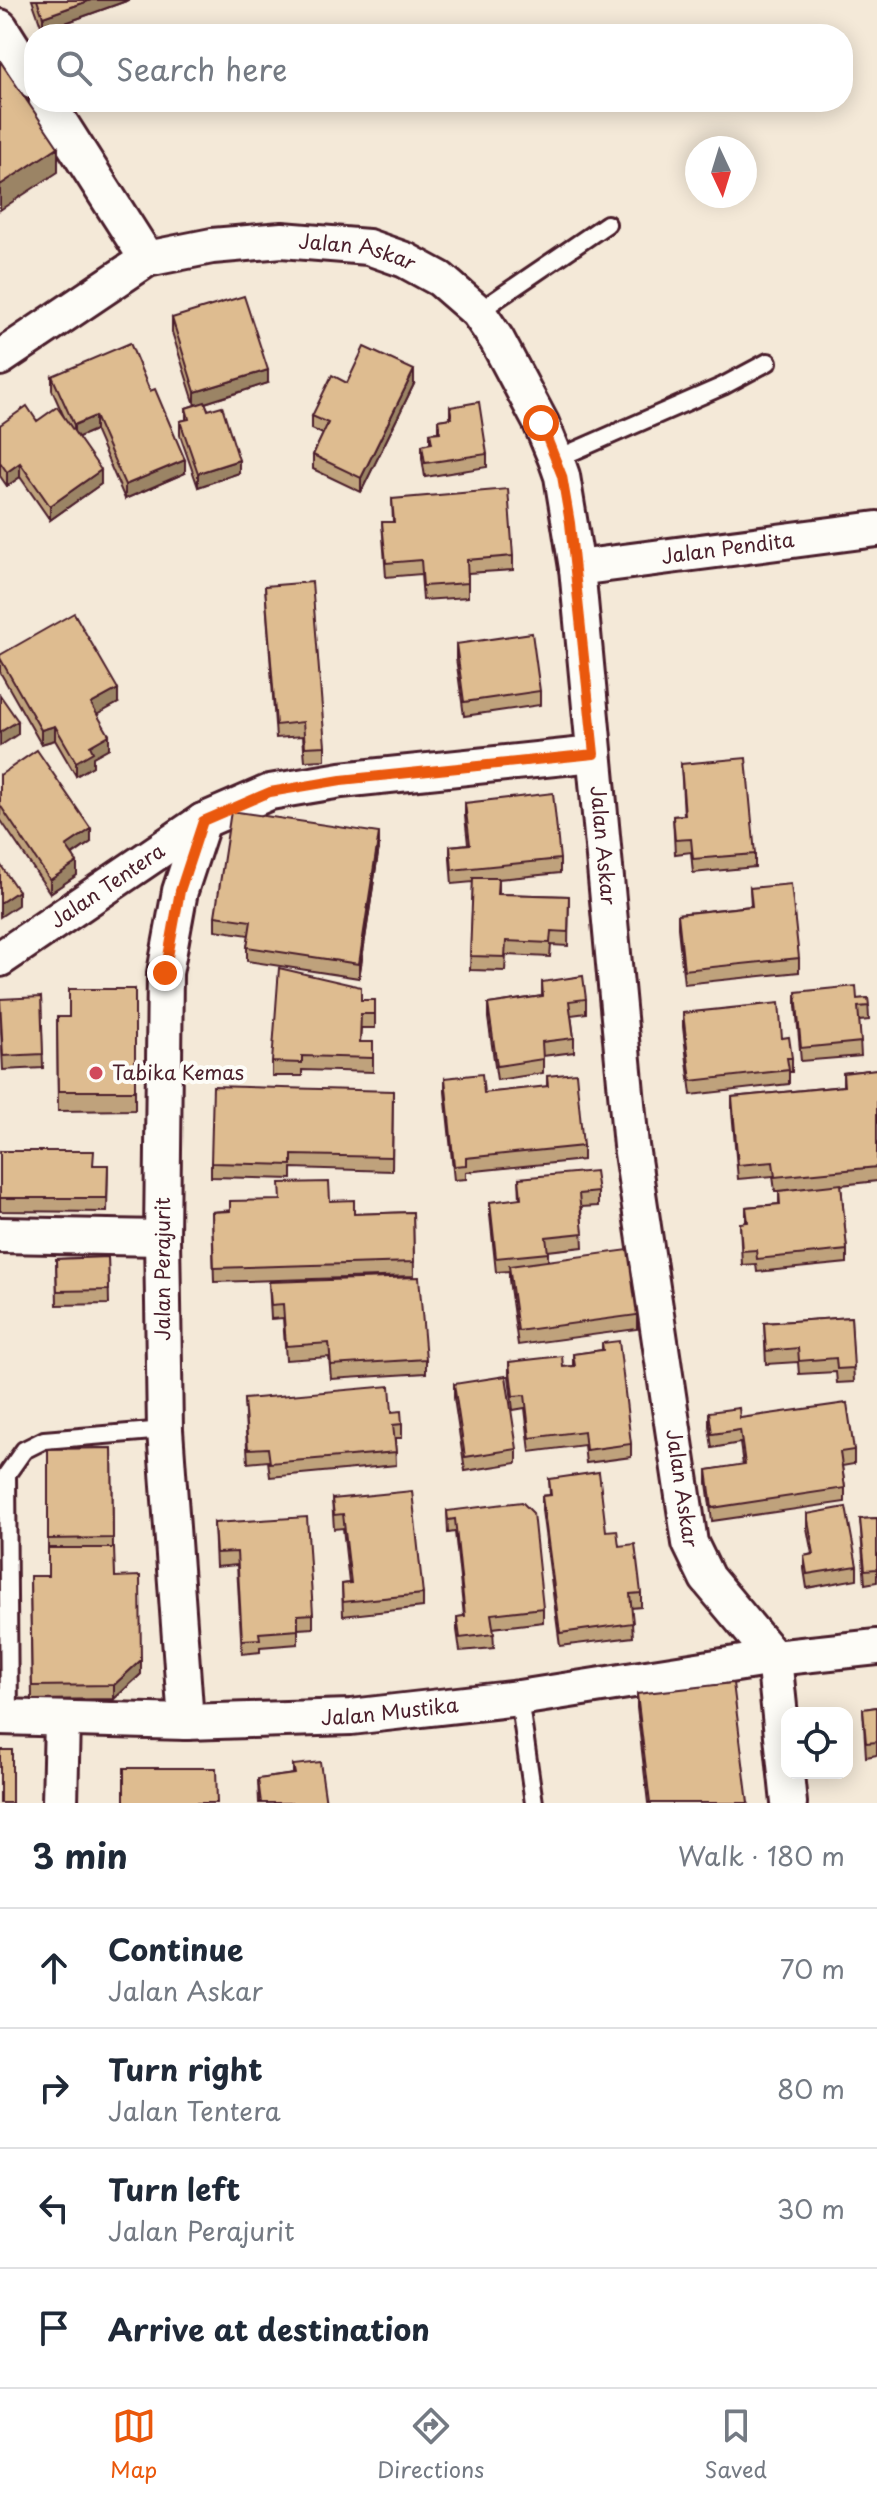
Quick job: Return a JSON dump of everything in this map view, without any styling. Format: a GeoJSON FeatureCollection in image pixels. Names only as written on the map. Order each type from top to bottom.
{"type":"FeatureCollection","features":[{"type":"Feature","properties":{"kind":"street"},"geometry":{"type":"LineString","coordinates":[[2,33],[24,66]]}},
{"type":"Feature","properties":{"kind":"street"},"geometry":{"type":"LineString","coordinates":[[53,112],[147,259]]}},
{"type":"Feature","properties":{"kind":"street","name":"Jalan Askar"},"geometry":{"type":"LineString","coordinates":[[0,358],[147,259],[212,246],[282,240],[368,247],[405,260],[440,279],[478,312],[497,340],[541,423],[562,476],[577,568],[631,1146],[690,1543],[707,1578],[774,1658]]}},
{"type":"Feature","properties":{"kind":"street","name":"Jalan Pendita"},"geometry":{"type":"LineString","coordinates":[[577,568],[877,529]]}},
{"type":"Feature","properties":{"kind":"street","name":"Jalan Tentera"},"geometry":{"type":"LineString","coordinates":[[0,959],[203,821],[270,792],[341,780],[594,754]]}},
{"type":"Feature","properties":{"kind":"street","name":"Jalan Perajurit"},"geometry":{"type":"LineString","coordinates":[[186,1722],[165,1430],[162,1238],[165,973],[180,891],[203,821]]}},
{"type":"Feature","properties":{"kind":"street"},"geometry":{"type":"LineString","coordinates":[[0,1235],[162,1238]]}},
{"type":"Feature","properties":{"kind":"street"},"geometry":{"type":"LineString","coordinates":[[789,1803],[774,1658],[877,1647]]}},
{"type":"Feature","properties":{"kind":"street","name":"Jalan Mustika"},"geometry":{"type":"LineString","coordinates":[[4,1717],[186,1722],[351,1717],[519,1698],[774,1658]]}},
{"type":"Feature","properties":{"kind":"street"},"geometry":{"type":"LineString","coordinates":[[60,1803],[62,1720]]}},
{"type":"Feature","properties":{"kind":"lane"},"geometry":{"type":"LineString","coordinates":[[478,312],[607,224]]}},
{"type":"Feature","properties":{"kind":"lane"},"geometry":{"type":"LineString","coordinates":[[556,459],[723,386],[768,362]]}},
{"type":"Feature","properties":{"kind":"lane"},"geometry":{"type":"LineString","coordinates":[[4,1717],[7,1474],[24,1450],[44,1440],[165,1430]]}},
{"type":"Feature","properties":{"kind":"lane"},"geometry":{"type":"LineString","coordinates":[[519,1698],[534,1803]]}},
{"type":"Feature","properties":{"kind":"building"},"geometry":{"type":"Polygon","coordinates":[[[37,0],[91,0],[43,17],[37,0]]]}},
{"type":"Feature","properties":{"kind":"building"},"geometry":{"type":"Polygon","coordinates":[[[0,61],[24,97],[24,112],[34,112],[58,147],[0,185],[0,61]]]}},
{"type":"Feature","properties":{"kind":"building"},"geometry":{"type":"Polygon","coordinates":[[[244,296],[268,370],[195,392],[172,318],[244,296]]]}},
{"type":"Feature","properties":{"kind":"building"},"geometry":{"type":"Polygon","coordinates":[[[130,343],[150,391],[155,389],[185,460],[125,485],[95,416],[74,425],[52,376],[130,343]]]}},
{"type":"Feature","properties":{"kind":"building"},"geometry":{"type":"Polygon","coordinates":[[[364,347],[414,370],[361,478],[313,455],[328,423],[312,416],[332,375],[347,383],[364,347]]]}},
{"type":"Feature","properties":{"kind":"building"},"geometry":{"type":"Polygon","coordinates":[[[205,402],[208,410],[222,406],[239,460],[198,473],[180,421],[189,419],[186,408],[205,402]]]}},
{"type":"Feature","properties":{"kind":"building"},"geometry":{"type":"Polygon","coordinates":[[[479,402],[487,454],[425,463],[422,445],[432,443],[430,433],[440,432],[438,420],[452,418],[450,407],[479,402]]]}},
{"type":"Feature","properties":{"kind":"building"},"geometry":{"type":"Polygon","coordinates":[[[27,406],[37,421],[57,407],[101,470],[50,506],[20,463],[7,472],[0,462],[0,425],[27,406]]]}},
{"type":"Feature","properties":{"kind":"building"},"geometry":{"type":"Polygon","coordinates":[[[508,489],[513,556],[467,560],[468,583],[423,586],[421,560],[386,563],[382,522],[394,522],[392,499],[508,489]]]}},
{"type":"Feature","properties":{"kind":"building"},"geometry":{"type":"Polygon","coordinates":[[[312,582],[325,746],[305,747],[303,722],[276,725],[265,586],[312,582]]]}},
{"type":"Feature","properties":{"kind":"building"},"geometry":{"type":"Polygon","coordinates":[[[74,613],[118,689],[91,704],[109,735],[90,746],[93,752],[76,762],[55,726],[41,730],[0,658],[0,655],[74,613]]]}},
{"type":"Feature","properties":{"kind":"building"},"geometry":{"type":"Polygon","coordinates":[[[532,633],[540,691],[464,702],[456,644],[532,633]]]}},
{"type":"Feature","properties":{"kind":"building"},"geometry":{"type":"Polygon","coordinates":[[[0,695],[18,721],[0,732],[0,695]]]}},
{"type":"Feature","properties":{"kind":"building"},"geometry":{"type":"Polygon","coordinates":[[[37,750],[91,829],[66,846],[77,862],[50,880],[0,805],[0,775],[37,750]]]}},
{"type":"Feature","properties":{"kind":"building"},"geometry":{"type":"Polygon","coordinates":[[[746,758],[755,854],[693,859],[691,839],[675,840],[673,816],[685,815],[681,764],[746,758]]]}},
{"type":"Feature","properties":{"kind":"building"},"geometry":{"type":"Polygon","coordinates":[[[553,793],[560,859],[452,870],[450,846],[470,844],[465,803],[553,793]]]}},
{"type":"Feature","properties":{"kind":"building"},"geometry":{"type":"Polygon","coordinates":[[[231,811],[379,833],[359,964],[247,947],[251,921],[215,916],[231,811]]]}},
{"type":"Feature","properties":{"kind":"building"},"geometry":{"type":"Polygon","coordinates":[[[0,864],[18,891],[0,903],[0,864]]]}},
{"type":"Feature","properties":{"kind":"building"},"geometry":{"type":"Polygon","coordinates":[[[473,878],[498,878],[497,894],[569,896],[568,932],[551,931],[550,943],[506,941],[505,957],[470,956],[473,878]]]}},
{"type":"Feature","properties":{"kind":"building"},"geometry":{"type":"Polygon","coordinates":[[[791,884],[799,958],[684,970],[678,914],[752,906],[750,888],[791,884]]]}},
{"type":"Feature","properties":{"kind":"building"},"geometry":{"type":"Polygon","coordinates":[[[279,968],[361,987],[361,1000],[375,1000],[375,1014],[361,1014],[360,1042],[373,1042],[373,1058],[302,1056],[302,1063],[272,1062],[279,968]]]}},
{"type":"Feature","properties":{"kind":"building"},"geometry":{"type":"Polygon","coordinates":[[[583,976],[586,999],[569,1001],[574,1038],[542,1042],[543,1059],[497,1066],[488,1004],[543,996],[542,982],[583,976]]]}},
{"type":"Feature","properties":{"kind":"building"},"geometry":{"type":"Polygon","coordinates":[[[856,986],[857,999],[868,998],[869,1006],[858,1007],[861,1042],[801,1048],[796,992],[856,986]]]}},
{"type":"Feature","properties":{"kind":"building","name":"Tabika Kemas"},"geometry":{"type":"Polygon","coordinates":[[[69,989],[135,989],[135,1091],[58,1091],[57,1017],[69,1017],[69,989]]]}},
{"type":"Feature","properties":{"kind":"building"},"geometry":{"type":"Polygon","coordinates":[[[41,997],[43,1054],[3,1056],[0,999],[41,997]]]}},
{"type":"Feature","properties":{"kind":"building"},"geometry":{"type":"Polygon","coordinates":[[[779,1003],[782,1038],[789,1037],[792,1058],[787,1058],[789,1070],[691,1081],[683,1013],[779,1003]]]}},
{"type":"Feature","properties":{"kind":"building"},"geometry":{"type":"Polygon","coordinates":[[[877,1069],[877,1167],[775,1177],[773,1162],[738,1165],[732,1097],[844,1086],[843,1073],[877,1069]]]}},
{"type":"Feature","properties":{"kind":"building"},"geometry":{"type":"Polygon","coordinates":[[[576,1073],[583,1146],[466,1158],[466,1165],[454,1166],[445,1078],[482,1074],[484,1093],[548,1086],[547,1076],[576,1073]]]}},
{"type":"Feature","properties":{"kind":"building"},"geometry":{"type":"Polygon","coordinates":[[[213,1086],[393,1091],[392,1157],[292,1155],[292,1165],[211,1163],[213,1086]]]}},
{"type":"Feature","properties":{"kind":"building"},"geometry":{"type":"Polygon","coordinates":[[[0,1151],[94,1151],[93,1165],[108,1165],[107,1198],[0,1198],[0,1151]]]}},
{"type":"Feature","properties":{"kind":"building"},"geometry":{"type":"Polygon","coordinates":[[[595,1171],[598,1192],[579,1194],[583,1233],[546,1237],[548,1253],[496,1258],[490,1202],[521,1198],[519,1178],[595,1171]]]}},
{"type":"Feature","properties":{"kind":"building"},"geometry":{"type":"Polygon","coordinates":[[[329,1182],[330,1201],[354,1200],[354,1214],[413,1212],[414,1262],[214,1268],[212,1212],[230,1211],[230,1201],[281,1200],[280,1183],[329,1182]]]}},
{"type":"Feature","properties":{"kind":"building"},"geometry":{"type":"Polygon","coordinates":[[[841,1184],[847,1250],[757,1259],[756,1250],[742,1251],[740,1223],[748,1222],[746,1207],[780,1204],[779,1191],[841,1184]]]}},
{"type":"Feature","properties":{"kind":"building"},"geometry":{"type":"Polygon","coordinates":[[[628,1250],[637,1315],[518,1331],[509,1266],[628,1250]]]}},
{"type":"Feature","properties":{"kind":"building"},"geometry":{"type":"Polygon","coordinates":[[[108,1257],[109,1290],[57,1291],[56,1259],[108,1257]]]}},
{"type":"Feature","properties":{"kind":"building"},"geometry":{"type":"Polygon","coordinates":[[[419,1277],[426,1359],[331,1365],[329,1343],[286,1346],[283,1304],[271,1305],[269,1282],[419,1277]]]}},
{"type":"Feature","properties":{"kind":"building"},"geometry":{"type":"Polygon","coordinates":[[[851,1317],[854,1368],[837,1369],[836,1358],[799,1361],[798,1348],[766,1351],[764,1323],[851,1317]]]}},
{"type":"Feature","properties":{"kind":"building"},"geometry":{"type":"Polygon","coordinates":[[[619,1341],[631,1444],[586,1450],[584,1431],[530,1438],[525,1395],[513,1396],[509,1362],[562,1356],[563,1367],[575,1366],[573,1354],[603,1350],[602,1343],[619,1341]]]}},
{"type":"Feature","properties":{"kind":"building"},"geometry":{"type":"Polygon","coordinates":[[[506,1376],[517,1449],[465,1457],[454,1384],[506,1376]]]}},
{"type":"Feature","properties":{"kind":"building"},"geometry":{"type":"Polygon","coordinates":[[[390,1386],[392,1412],[401,1411],[402,1424],[393,1425],[396,1452],[270,1463],[268,1448],[248,1449],[244,1399],[390,1386]]]}},
{"type":"Feature","properties":{"kind":"building"},"geometry":{"type":"Polygon","coordinates":[[[847,1403],[854,1450],[840,1452],[845,1488],[712,1508],[707,1470],[745,1464],[740,1430],[712,1434],[709,1412],[739,1408],[740,1418],[847,1403]]]}},
{"type":"Feature","properties":{"kind":"building"},"geometry":{"type":"Polygon","coordinates":[[[112,1448],[113,1538],[48,1539],[48,1449],[112,1448]]]}},
{"type":"Feature","properties":{"kind":"building"},"geometry":{"type":"Polygon","coordinates":[[[599,1472],[606,1531],[617,1530],[619,1546],[635,1544],[641,1593],[630,1594],[633,1623],[560,1633],[542,1496],[551,1495],[549,1479],[599,1472]]]}},
{"type":"Feature","properties":{"kind":"building"},"geometry":{"type":"Polygon","coordinates":[[[412,1491],[423,1594],[343,1602],[342,1584],[351,1583],[343,1514],[334,1515],[332,1499],[412,1491]]]}},
{"type":"Feature","properties":{"kind":"building"},"geometry":{"type":"Polygon","coordinates":[[[522,1502],[533,1513],[543,1608],[491,1614],[494,1634],[460,1638],[457,1617],[465,1616],[455,1519],[448,1520],[447,1511],[522,1502]]]}},
{"type":"Feature","properties":{"kind":"building"},"geometry":{"type":"Polygon","coordinates":[[[846,1507],[857,1566],[807,1574],[804,1556],[814,1554],[807,1514],[846,1507]]]}},
{"type":"Feature","properties":{"kind":"building"},"geometry":{"type":"Polygon","coordinates":[[[307,1517],[313,1614],[298,1615],[298,1630],[259,1633],[260,1639],[242,1640],[237,1552],[216,1553],[214,1523],[307,1517]]]}},
{"type":"Feature","properties":{"kind":"building"},"geometry":{"type":"Polygon","coordinates":[[[877,1518],[877,1569],[865,1570],[860,1519],[877,1518]]]}},
{"type":"Feature","properties":{"kind":"building"},"geometry":{"type":"Polygon","coordinates":[[[48,1548],[114,1548],[115,1577],[140,1576],[141,1660],[114,1685],[32,1686],[30,1576],[48,1576],[48,1548]]]}},
{"type":"Feature","properties":{"kind":"building"},"geometry":{"type":"Polygon","coordinates":[[[733,1683],[748,1803],[650,1803],[637,1694],[733,1683]]]}},
{"type":"Feature","properties":{"kind":"building"},"geometry":{"type":"Polygon","coordinates":[[[877,1707],[877,1742],[866,1743],[863,1709],[877,1707]]]}},
{"type":"Feature","properties":{"kind":"building"},"geometry":{"type":"Polygon","coordinates":[[[0,1750],[12,1750],[12,1803],[0,1803],[0,1750]]]}},
{"type":"Feature","properties":{"kind":"building"},"geometry":{"type":"Polygon","coordinates":[[[320,1762],[326,1803],[261,1803],[258,1779],[295,1774],[293,1765],[320,1762]]]}},
{"type":"Feature","properties":{"kind":"building"},"geometry":{"type":"Polygon","coordinates":[[[124,1768],[216,1768],[217,1803],[124,1803],[124,1768]]]}},
{"type":"Feature","properties":{"kind":"place","name":"Tabika Kemas"},"geometry":{"type":"Point","coordinates":[96,1073]}},
{"type":"Feature","properties":{"kind":"route"},"geometry":{"type":"LineString","coordinates":[[165,973],[180,891],[203,821],[270,792],[341,780],[594,754],[570,523],[562,476],[541,423]]}}]}
